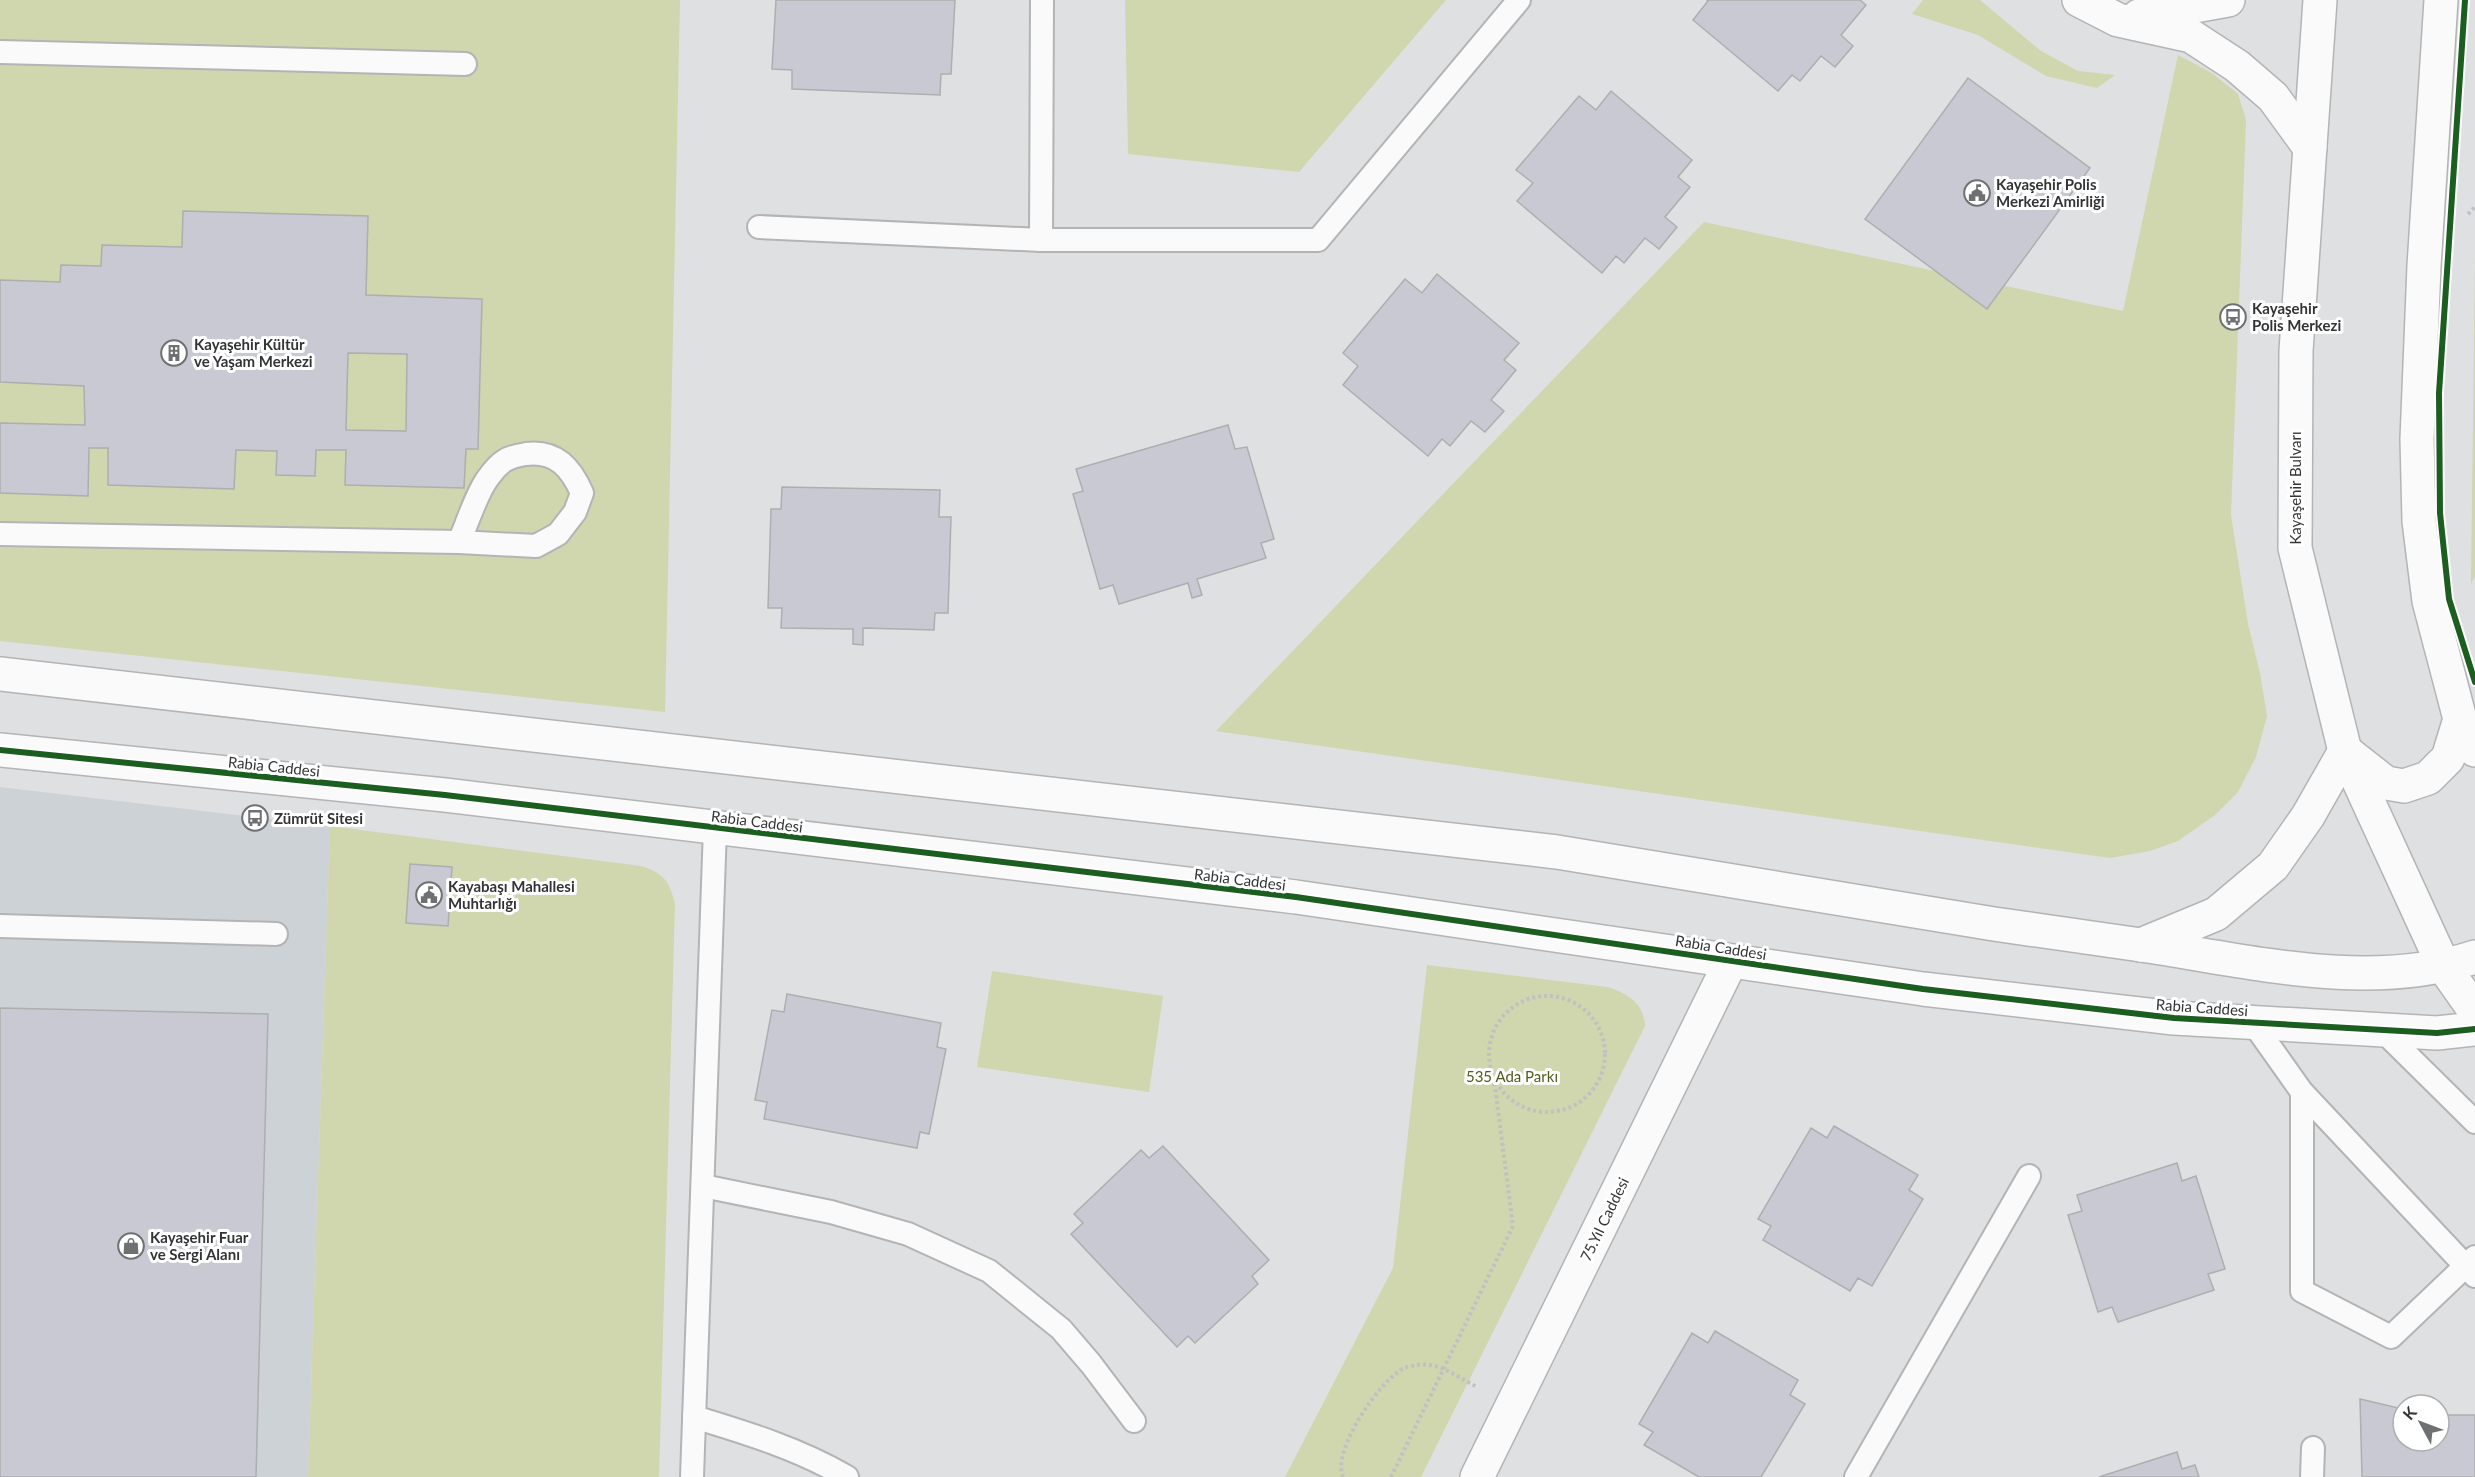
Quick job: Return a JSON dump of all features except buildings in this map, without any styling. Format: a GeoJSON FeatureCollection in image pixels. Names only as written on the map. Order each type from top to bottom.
{"type":"FeatureCollection","features":[{"type":"Feature","properties":{"kind":"street"},"geometry":{"type":"LineString","coordinates":[[2079,0],[2118,20],[2191,36],[2238,66],[2273,97],[2310,148]]}},
{"type":"Feature","properties":{"kind":"street"},"geometry":{"type":"LineString","coordinates":[[2118,20],[2228,0]]}},
{"type":"Feature","properties":{"kind":"street","name":"Kayaşehir Bulvarı"},"geometry":{"type":"LineString","coordinates":[[2320,0],[2296,351],[2295,548],[2345,751],[2444,967],[2475,1011]]}},
{"type":"Feature","properties":{"kind":"street"},"geometry":{"type":"LineString","coordinates":[[2441,0],[2423,277],[2417,439],[2419,521],[2429,601],[2460,719],[2475,750]]}},
{"type":"Feature","properties":{"kind":"street"},"geometry":{"type":"LineString","coordinates":[[0,674],[1557,852],[1994,924],[2307,970],[2391,972],[2444,967],[2475,957]]}},
{"type":"Feature","properties":{"kind":"street"},"geometry":{"type":"LineString","coordinates":[[2140,945],[2216,914],[2273,866],[2308,816],[2345,751],[2386,783],[2404,786],[2428,778],[2448,758],[2460,719]]}},
{"type":"Feature","properties":{"kind":"street","name":"Rabia Caddesi"},"geometry":{"type":"LineString","coordinates":[[0,750],[445,795],[1296,897],[1934,991],[2174,1018],[2437,1033],[2475,1029]]}},
{"type":"Feature","properties":{"kind":"street","name":"75.Yıl Caddesi"},"geometry":{"type":"LineString","coordinates":[[1477,1477],[1731,961]]}},
{"type":"Feature","properties":{"kind":"lane"},"geometry":{"type":"LineString","coordinates":[[1041,240],[1042,0]]}},
{"type":"Feature","properties":{"kind":"lane"},"geometry":{"type":"LineString","coordinates":[[759,227],[1041,240],[1318,240],[1519,0]]}},
{"type":"Feature","properties":{"kind":"lane"},"geometry":{"type":"LineString","coordinates":[[0,52],[465,64]]}},
{"type":"Feature","properties":{"kind":"lane"},"geometry":{"type":"LineString","coordinates":[[0,534],[459,542],[536,546],[558,534],[575,512],[582,493],[573,474],[554,457],[541,452],[508,457],[487,478],[459,542]]}},
{"type":"Feature","properties":{"kind":"lane"},"geometry":{"type":"LineString","coordinates":[[692,1477],[716,828]]}},
{"type":"Feature","properties":{"kind":"lane"},"geometry":{"type":"LineString","coordinates":[[0,926],[276,934]]}},
{"type":"Feature","properties":{"kind":"lane"},"geometry":{"type":"LineString","coordinates":[[2253,1023],[2302,1092],[2472,1266],[2391,1337],[2302,1291],[2302,1092]]}},
{"type":"Feature","properties":{"kind":"lane"},"geometry":{"type":"LineString","coordinates":[[2382,1030],[2475,1122]]}},
{"type":"Feature","properties":{"kind":"lane"},"geometry":{"type":"LineString","coordinates":[[1856,1477],[2030,1176]]}},
{"type":"Feature","properties":{"kind":"lane"},"geometry":{"type":"LineString","coordinates":[[703,1186],[831,1212],[897,1231],[989,1271],[1061,1329],[1134,1421]]}},
{"type":"Feature","properties":{"kind":"lane"},"geometry":{"type":"LineString","coordinates":[[694,1417],[758,1437],[822,1462],[847,1477]]}},
{"type":"Feature","properties":{"kind":"lane"},"geometry":{"type":"LineString","coordinates":[[2312,1477],[2313,1448]]}},
{"type":"Feature","properties":{"kind":"path"},"geometry":{"type":"LineString","coordinates":[[1391,1477],[1513,1226],[1494,1079],[1488,1060],[1490,1041],[1497,1022],[1511,1008],[1529,998],[1548,995],[1567,999],[1584,1009],[1597,1023],[1604,1041],[1605,1061],[1596,1087],[1575,1105],[1549,1113],[1535,1112],[1510,1100],[1494,1079]]}},
{"type":"Feature","properties":{"kind":"path"},"geometry":{"type":"LineString","coordinates":[[1343,1477],[1341,1473],[1347,1443],[1361,1415],[1372,1397],[1403,1369],[1420,1364],[1433,1365],[1512,1406]]}},
{"type":"Feature","properties":{"kind":"shaded area"},"geometry":{"type":"Polygon","coordinates":[[[0,787],[330,826],[308,1477],[0,1477],[0,787]]]}},
{"type":"Feature","properties":{"kind":"green space"},"geometry":{"type":"Polygon","coordinates":[[[0,0],[680,0],[665,712],[0,641],[0,0]]]}},
{"type":"Feature","properties":{"kind":"green space"},"geometry":{"type":"Polygon","coordinates":[[[1125,0],[1446,0],[1299,172],[1128,154],[1125,0]]]}},
{"type":"Feature","properties":{"kind":"green space"},"geometry":{"type":"Polygon","coordinates":[[[1923,0],[1980,0],[2041,51],[2078,71],[2115,75],[2097,88],[2046,76],[1978,35],[1912,14],[1923,0]]]}},
{"type":"Feature","properties":{"kind":"green space"},"geometry":{"type":"Polygon","coordinates":[[[2178,55],[2212,73],[2238,94],[2246,120],[2231,515],[2248,624],[2260,673],[2267,716],[2256,757],[2238,792],[2215,815],[2178,841],[2150,851],[2110,858],[1216,731],[1704,222],[2123,311],[2178,55]]]}},
{"type":"Feature","properties":{"kind":"green space"},"geometry":{"type":"Polygon","coordinates":[[[2475,257],[2475,576],[2471,584],[2475,257]]]}},
{"type":"Feature","properties":{"kind":"green space"},"geometry":{"type":"Polygon","coordinates":[[[330,826],[641,866],[661,875],[671,889],[675,904],[659,1477],[308,1477],[330,826]]]}},
{"type":"Feature","properties":{"kind":"green space","name":"535 Ada Parkı"},"geometry":{"type":"Polygon","coordinates":[[[1427,965],[1607,987],[1628,996],[1638,1005],[1645,1026],[1421,1477],[1285,1477],[1393,1268],[1427,965]]]}},
{"type":"Feature","properties":{"kind":"green space"},"geometry":{"type":"Polygon","coordinates":[[[992,971],[1163,996],[1149,1092],[977,1067],[992,971]]]}},
{"type":"Feature","properties":{"kind":"cycle path"},"geometry":{"type":"LineString","coordinates":[[2465,0],[2439,393],[2440,513],[2449,599],[2475,682]]}},
{"type":"Feature","properties":{"kind":"cycle path"},"geometry":{"type":"LineString","coordinates":[[0,750],[445,795],[1296,897],[1923,989],[2174,1018],[2437,1033],[2475,1029]]}},
{"type":"Feature","properties":{"kind":"place","name":"Kayaşehir Polis Merkezi Amirliği"},"geometry":{"type":"Point","coordinates":[1977,193]}},
{"type":"Feature","properties":{"kind":"place","name":"Kayaşehir Polis Merkezi"},"geometry":{"type":"Point","coordinates":[2233,317]}},
{"type":"Feature","properties":{"kind":"place","name":"Kayaşehir Kültür ve Yaşam Merkezi"},"geometry":{"type":"Point","coordinates":[174,353]}},
{"type":"Feature","properties":{"kind":"place","name":"Zümrüt Sitesi"},"geometry":{"type":"Point","coordinates":[255,818]}},
{"type":"Feature","properties":{"kind":"place","name":"Kayabaşı Mahallesi Muhtarlığı"},"geometry":{"type":"Point","coordinates":[429,895]}},
{"type":"Feature","properties":{"kind":"place","name":"Kayaşehir Fuar ve Sergi Alanı"},"geometry":{"type":"Point","coordinates":[131,1246]}}]}
